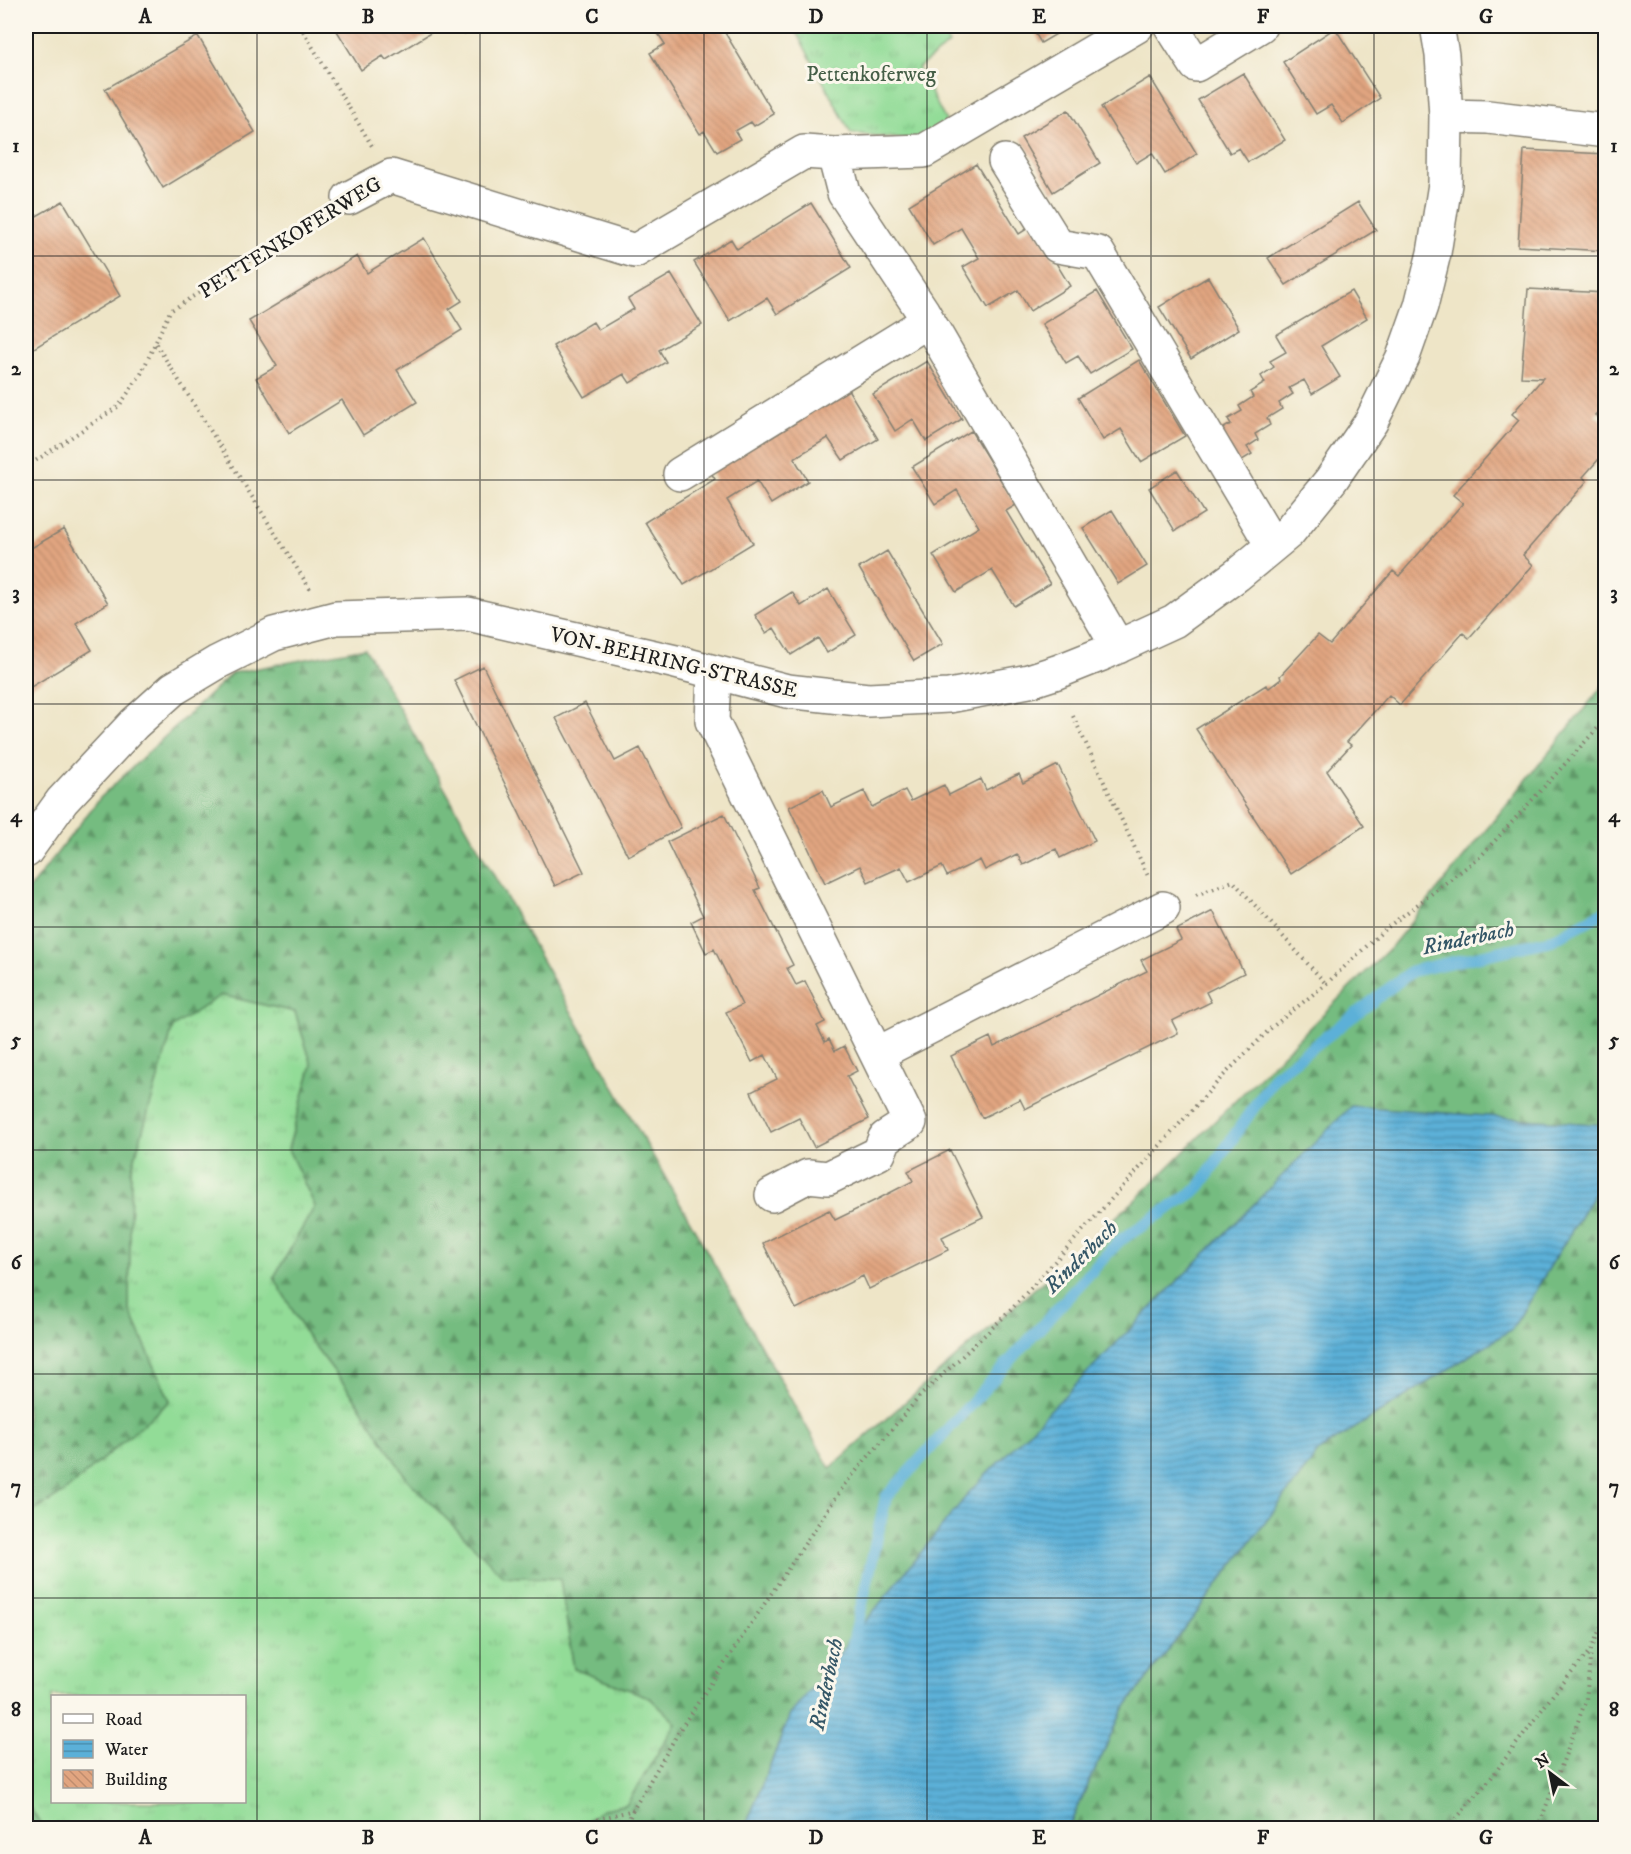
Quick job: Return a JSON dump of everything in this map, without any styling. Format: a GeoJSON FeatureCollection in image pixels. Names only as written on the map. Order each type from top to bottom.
{"type":"FeatureCollection","features":[{"type":"Feature","properties":{"kind":"street","name":"PETTENKOFERWEG"},"geometry":{"type":"LineString","coordinates":[[349,198],[391,176],[635,251],[804,152],[834,154],[924,151],[1137,26]]}},
{"type":"Feature","properties":{"kind":"street"},"geometry":{"type":"LineString","coordinates":[[1171,26],[1196,65],[1260,26]]}},
{"type":"Feature","properties":{"kind":"street","name":"VON-BEHRING-STRASSE"},"geometry":{"type":"LineString","coordinates":[[26,851],[62,801],[134,724],[173,689],[218,662],[274,634],[329,620],[468,615],[676,662],[787,692],[868,700],[949,696],[1029,681],[1118,647],[1174,621],[1237,575],[1289,532],[1331,480],[1371,422],[1403,357],[1421,306],[1434,253],[1445,184],[1446,116],[1442,55],[1437,26]]}},
{"type":"Feature","properties":{"kind":"street"},"geometry":{"type":"LineString","coordinates":[[1446,116],[1488,117],[1605,131]]}},
{"type":"Feature","properties":{"kind":"street"},"geometry":{"type":"LineString","coordinates":[[834,154],[844,193],[928,321],[1118,647]]}},
{"type":"Feature","properties":{"kind":"street"},"geometry":{"type":"LineString","coordinates":[[1005,161],[1058,246],[1098,253],[1272,545]]}},
{"type":"Feature","properties":{"kind":"street"},"geometry":{"type":"LineString","coordinates":[[680,474],[928,321]]}},
{"type":"Feature","properties":{"kind":"street"},"geometry":{"type":"LineString","coordinates":[[714,674],[712,721],[910,1122],[885,1138],[879,1153],[828,1178],[808,1176],[772,1195]]}},
{"type":"Feature","properties":{"kind":"street"},"geometry":{"type":"LineString","coordinates":[[877,1054],[1163,908]]}},
{"type":"Feature","properties":{"kind":"path"},"geometry":{"type":"LineString","coordinates":[[300,26],[391,176]]}},
{"type":"Feature","properties":{"kind":"path","name":"PETTENKOFERWEG"},"geometry":{"type":"LineString","coordinates":[[26,467],[119,406],[141,374],[170,311],[349,198]]}},
{"type":"Feature","properties":{"kind":"path"},"geometry":{"type":"LineString","coordinates":[[155,343],[329,620]]}},
{"type":"Feature","properties":{"kind":"path"},"geometry":{"type":"LineString","coordinates":[[1073,716],[1163,908],[1233,881],[1326,984]]}},
{"type":"Feature","properties":{"kind":"path"},"geometry":{"type":"LineString","coordinates":[[625,1828],[633,1810],[681,1728],[845,1484],[920,1396],[1008,1312],[1222,1077],[1272,1027],[1326,984],[1384,930],[1481,856],[1605,718]]}},
{"type":"Feature","properties":{"kind":"path"},"geometry":{"type":"LineString","coordinates":[[1538,1828],[1586,1700],[1591,1650],[1605,1616]]}},
{"type":"Feature","properties":{"kind":"path"},"geometry":{"type":"LineString","coordinates":[[1448,1828],[1491,1778],[1552,1696],[1591,1650]]}},
{"type":"Feature","properties":{"kind":"path"},"geometry":{"type":"LineString","coordinates":[[589,1828],[599,1819],[633,1810]]}},
{"type":"Feature","properties":{"kind":"green space","name":"Pettenkoferweg"},"geometry":{"type":"Polygon","coordinates":[[[793,26],[939,26],[949,44],[918,68],[948,125],[920,141],[851,133],[793,26]]]}},
{"type":"Feature","properties":{"kind":"green space"},"geometry":{"type":"Polygon","coordinates":[[[365,648],[830,1468],[1133,1202],[1391,947],[1605,683],[1605,1125],[1351,1106],[790,1715],[745,1828],[580,1828],[601,1810],[627,1804],[676,1723],[649,1697],[574,1669],[560,1579],[503,1576],[407,1479],[354,1397],[307,1336],[274,1277],[315,1206],[288,1149],[312,1065],[295,1012],[221,995],[173,1027],[131,1171],[129,1309],[170,1401],[63,1493],[26,1516],[26,893],[100,798],[232,673],[365,648]]]}},
{"type":"Feature","properties":{"kind":"green space"},"geometry":{"type":"Polygon","coordinates":[[[221,995],[295,1012],[312,1065],[288,1149],[315,1206],[274,1277],[307,1336],[354,1397],[503,1576],[560,1579],[574,1669],[649,1697],[676,1723],[627,1804],[601,1810],[580,1828],[45,1828],[26,1804],[26,1516],[63,1493],[170,1401],[129,1309],[131,1171],[173,1026],[221,995]]]}},
{"type":"Feature","properties":{"kind":"green space"},"geometry":{"type":"Polygon","coordinates":[[[1605,1176],[1605,1828],[1068,1828],[1123,1710],[1320,1450],[1512,1329],[1605,1176]]]}},
{"type":"Feature","properties":{"kind":"green space"},"geometry":{"type":"Polygon","coordinates":[[[26,1804],[45,1828],[26,1828],[26,1804]]]}},
{"type":"Feature","properties":{"kind":"water"},"geometry":{"type":"Polygon","coordinates":[[[1351,1106],[1605,1125],[1605,1176],[1512,1329],[1320,1450],[1123,1710],[1068,1828],[745,1828],[790,1715],[972,1489],[1351,1106]]]}},
{"type":"Feature","properties":{"kind":"building"},"geometry":{"type":"Polygon","coordinates":[[[334,26],[442,26],[386,60],[383,56],[361,70],[334,26]]]}},
{"type":"Feature","properties":{"kind":"building"},"geometry":{"type":"Polygon","coordinates":[[[459,26],[478,26],[464,34],[459,26]]]}},
{"type":"Feature","properties":{"kind":"building"},"geometry":{"type":"Polygon","coordinates":[[[653,26],[721,26],[774,114],[754,126],[751,122],[735,131],[740,139],[717,152],[704,131],[700,134],[650,53],[665,44],[653,26]]]}},
{"type":"Feature","properties":{"kind":"building"},"geometry":{"type":"Polygon","coordinates":[[[1031,26],[1070,26],[1041,43],[1031,26]]]}},
{"type":"Feature","properties":{"kind":"building"},"geometry":{"type":"Polygon","coordinates":[[[1335,28],[1380,98],[1343,123],[1331,105],[1316,114],[1283,62],[1335,28]]]}},
{"type":"Feature","properties":{"kind":"building"},"geometry":{"type":"Polygon","coordinates":[[[198,36],[255,132],[163,188],[105,89],[198,36]]]}},
{"type":"Feature","properties":{"kind":"building"},"geometry":{"type":"Polygon","coordinates":[[[1243,73],[1285,140],[1248,162],[1239,148],[1230,153],[1198,100],[1243,73]]]}},
{"type":"Feature","properties":{"kind":"building"},"geometry":{"type":"Polygon","coordinates":[[[1150,77],[1197,154],[1165,174],[1152,153],[1136,163],[1101,107],[1150,77]]]}},
{"type":"Feature","properties":{"kind":"building"},"geometry":{"type":"Polygon","coordinates":[[[1068,110],[1100,163],[1053,192],[1021,138],[1068,110]]]}},
{"type":"Feature","properties":{"kind":"building"},"geometry":{"type":"Polygon","coordinates":[[[1524,150],[1606,154],[1606,251],[1518,246],[1524,150]]]}},
{"type":"Feature","properties":{"kind":"building"},"geometry":{"type":"Polygon","coordinates":[[[976,164],[1019,234],[1033,225],[1070,286],[1030,311],[1018,290],[988,308],[963,267],[979,258],[961,228],[933,245],[909,205],[976,164]]]}},
{"type":"Feature","properties":{"kind":"building"},"geometry":{"type":"Polygon","coordinates":[[[63,201],[120,296],[26,353],[26,222],[63,201]]]}},
{"type":"Feature","properties":{"kind":"building"},"geometry":{"type":"Polygon","coordinates":[[[1358,202],[1376,230],[1286,285],[1268,258],[1358,202]]]}},
{"type":"Feature","properties":{"kind":"building"},"geometry":{"type":"Polygon","coordinates":[[[811,203],[851,268],[777,314],[767,298],[730,321],[694,262],[731,239],[737,249],[811,203]]]}},
{"type":"Feature","properties":{"kind":"building"},"geometry":{"type":"Polygon","coordinates":[[[424,238],[462,301],[449,309],[462,330],[397,370],[417,402],[363,435],[342,400],[289,433],[256,378],[277,366],[249,321],[357,256],[367,273],[424,238]]]}},
{"type":"Feature","properties":{"kind":"building"},"geometry":{"type":"Polygon","coordinates":[[[671,274],[702,325],[659,350],[666,362],[630,383],[624,374],[584,397],[553,346],[593,322],[598,330],[634,309],[628,299],[671,274]]]}},
{"type":"Feature","properties":{"kind":"building"},"geometry":{"type":"Polygon","coordinates":[[[1208,277],[1239,329],[1191,359],[1159,307],[1208,277]]]}},
{"type":"Feature","properties":{"kind":"building"},"geometry":{"type":"Polygon","coordinates":[[[1528,289],[1606,293],[1606,404],[1595,415],[1606,424],[1606,451],[1583,477],[1587,481],[1523,555],[1533,565],[1469,638],[1463,633],[1400,705],[1389,695],[1347,742],[1351,745],[1327,771],[1364,826],[1291,874],[1196,729],[1266,685],[1269,688],[1281,679],[1280,676],[1318,635],[1330,644],[1393,571],[1399,576],[1463,503],[1453,495],[1519,420],[1512,414],[1543,378],[1521,377],[1528,289]]]}},
{"type":"Feature","properties":{"kind":"building"},"geometry":{"type":"Polygon","coordinates":[[[1097,291],[1132,349],[1090,374],[1078,356],[1066,363],[1042,324],[1097,291]]]}},
{"type":"Feature","properties":{"kind":"building"},"geometry":{"type":"Polygon","coordinates":[[[1351,291],[1367,318],[1321,346],[1340,377],[1312,394],[1304,380],[1289,388],[1293,394],[1279,403],[1282,409],[1267,418],[1270,425],[1255,434],[1258,440],[1247,447],[1252,454],[1234,465],[1215,433],[1231,424],[1228,419],[1242,411],[1239,406],[1253,397],[1250,392],[1265,383],[1261,376],[1274,367],[1270,361],[1286,352],[1276,335],[1351,291]]]}},
{"type":"Feature","properties":{"kind":"building"},"geometry":{"type":"Polygon","coordinates":[[[1139,360],[1185,436],[1141,462],[1121,429],[1103,440],[1078,398],[1139,360]]]}},
{"type":"Feature","properties":{"kind":"building"},"geometry":{"type":"Polygon","coordinates":[[[927,361],[962,419],[926,441],[913,419],[895,431],[873,394],[927,361]]]}},
{"type":"Feature","properties":{"kind":"building"},"geometry":{"type":"Polygon","coordinates":[[[843,381],[878,439],[843,460],[828,438],[794,458],[808,481],[771,504],[757,481],[727,500],[753,543],[684,585],[645,522],[715,479],[706,465],[843,381]]]}},
{"type":"Feature","properties":{"kind":"building"},"geometry":{"type":"Polygon","coordinates":[[[971,431],[1016,505],[1006,511],[1050,584],[1014,606],[992,570],[956,592],[933,555],[979,527],[957,490],[935,504],[912,467],[971,431]]]}},
{"type":"Feature","properties":{"kind":"building"},"geometry":{"type":"Polygon","coordinates":[[[1177,470],[1204,513],[1175,531],[1149,488],[1177,470]]]}},
{"type":"Feature","properties":{"kind":"building"},"geometry":{"type":"Polygon","coordinates":[[[1112,510],[1147,566],[1118,584],[1083,528],[1112,510]]]}},
{"type":"Feature","properties":{"kind":"building"},"geometry":{"type":"Polygon","coordinates":[[[64,529],[108,603],[76,623],[92,650],[26,690],[26,551],[64,529]]]}},
{"type":"Feature","properties":{"kind":"building"},"geometry":{"type":"Polygon","coordinates":[[[887,551],[943,644],[914,661],[859,568],[887,551]]]}},
{"type":"Feature","properties":{"kind":"building"},"geometry":{"type":"Polygon","coordinates":[[[828,589],[856,635],[827,653],[818,638],[791,655],[774,628],[766,633],[755,615],[792,592],[801,606],[828,589]]]}},
{"type":"Feature","properties":{"kind":"building"},"geometry":{"type":"Polygon","coordinates":[[[483,666],[584,872],[555,886],[454,680],[483,666]]]}},
{"type":"Feature","properties":{"kind":"building"},"geometry":{"type":"Polygon","coordinates":[[[585,703],[615,761],[640,748],[681,828],[628,856],[556,718],[585,703]]]}},
{"type":"Feature","properties":{"kind":"building"},"geometry":{"type":"Polygon","coordinates":[[[1058,765],[1095,841],[1060,858],[1056,849],[1023,865],[1017,854],[985,870],[980,860],[947,876],[942,866],[909,882],[901,867],[868,882],[860,866],[825,883],[789,807],[823,790],[831,807],[864,791],[872,807],[905,790],[911,801],[944,785],[949,795],[981,779],[986,790],[1019,774],[1023,783],[1058,765]]]}},
{"type":"Feature","properties":{"kind":"building"},"geometry":{"type":"Polygon","coordinates":[[[724,814],[760,888],[755,890],[793,965],[787,968],[796,985],[805,981],[825,1022],[817,1026],[825,1042],[829,1039],[835,1051],[844,1046],[857,1071],[847,1076],[869,1119],[814,1147],[799,1118],[771,1132],[751,1092],[777,1079],[765,1055],[752,1062],[726,1012],[742,1005],[714,949],[706,953],[691,922],[703,916],[667,842],[724,814]]]}},
{"type":"Feature","properties":{"kind":"building"},"geometry":{"type":"Polygon","coordinates":[[[1213,911],[1244,973],[1206,992],[1211,1002],[1172,1021],[1178,1033],[1025,1109],[1020,1099],[982,1118],[951,1056],[990,1037],[994,1047],[1147,971],[1141,960],[1181,940],[1176,930],[1213,911]]]}},
{"type":"Feature","properties":{"kind":"building"},"geometry":{"type":"Polygon","coordinates":[[[950,1150],[983,1217],[942,1237],[948,1250],[869,1289],[863,1276],[796,1309],[763,1243],[829,1210],[835,1220],[876,1200],[913,1181],[908,1171],[950,1150]]]}},
{"type":"Feature","properties":{"kind":"waterway","name":"Rinderbach"},"geometry":{"type":"LineString","coordinates":[[852,1648],[886,1497],[1119,1241],[1198,1189],[1275,1076],[1412,971],[1552,940],[1606,911]]}}]}
